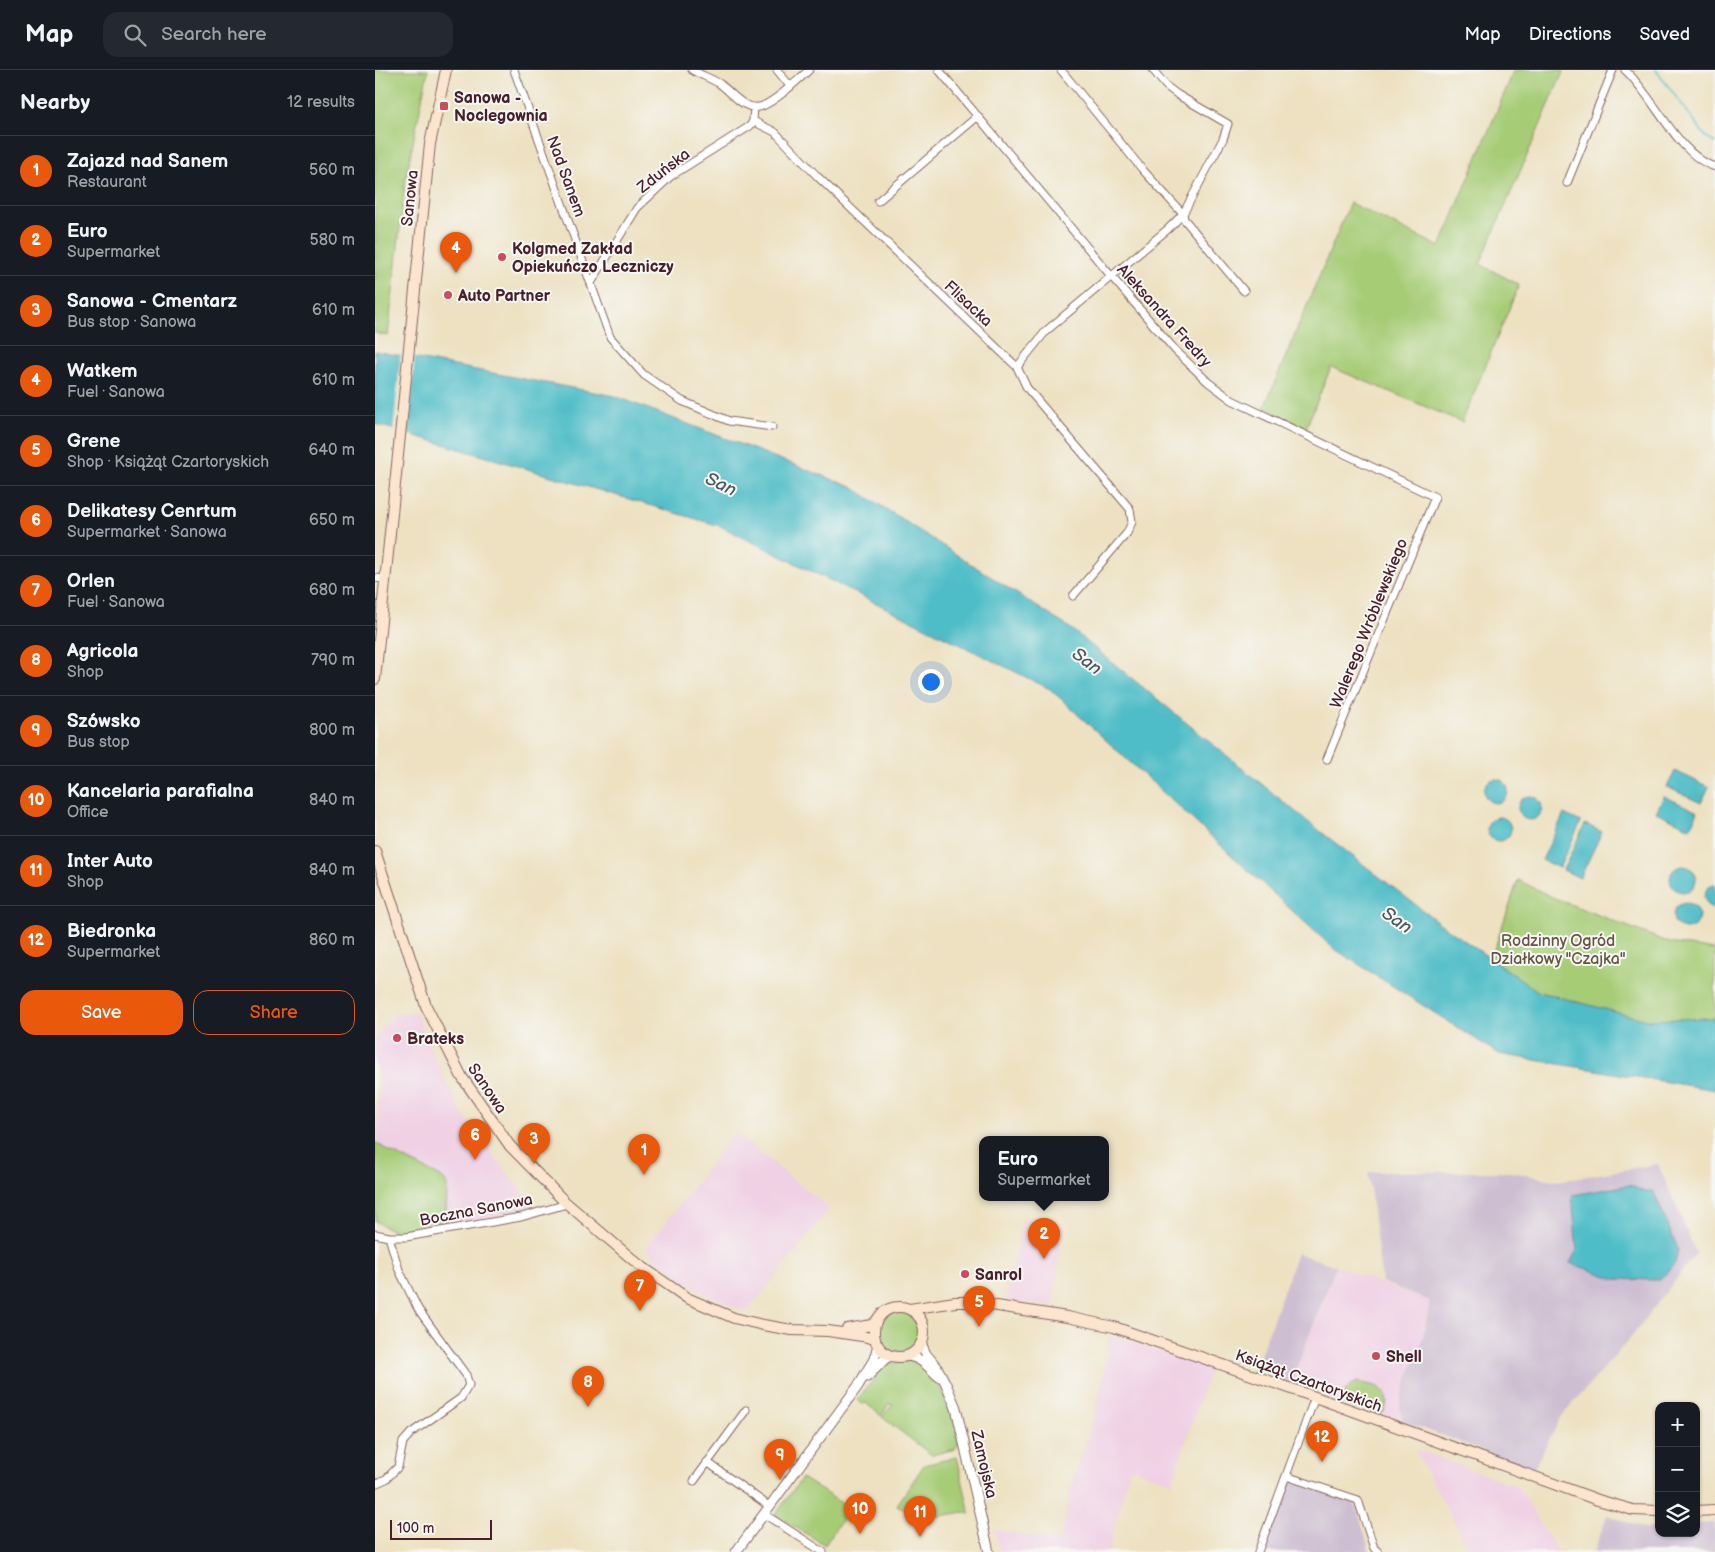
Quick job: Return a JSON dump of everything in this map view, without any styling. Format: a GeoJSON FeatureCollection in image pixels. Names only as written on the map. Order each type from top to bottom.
{"type":"FeatureCollection","features":[{"type":"Feature","properties":{"kind":"main road","name":"Sanowa"},"geometry":{"type":"LineString","coordinates":[[380,578],[390,532],[430,144],[446,70]]}},
{"type":"Feature","properties":{"kind":"main road"},"geometry":{"type":"LineString","coordinates":[[375,679],[380,578]]}},
{"type":"Feature","properties":{"kind":"main road","name":"Sanowa"},"geometry":{"type":"LineString","coordinates":[[375,851],[426,1006],[462,1078],[510,1146],[567,1204],[638,1264],[687,1298],[734,1318],[775,1328],[828,1332]]}},
{"type":"Feature","properties":{"kind":"main road","name":"Książąt Czartoryskich"},"geometry":{"type":"LineString","coordinates":[[910,1309],[960,1301],[980,1302],[1129,1331],[1598,1500],[1633,1510],[1655,1511]]}},
{"type":"Feature","properties":{"kind":"main road"},"geometry":{"type":"LineString","coordinates":[[923,1325],[929,1313],[943,1304]]}},
{"type":"Feature","properties":{"kind":"main road"},"geometry":{"type":"LineString","coordinates":[[828,1332],[862,1328],[871,1325],[881,1313],[895,1306],[910,1309],[918,1315],[923,1325],[924,1333],[921,1343],[913,1353],[907,1356],[892,1356],[883,1352],[876,1342],[874,1331],[876,1321]]}},
{"type":"Feature","properties":{"kind":"main road"},"geometry":{"type":"LineString","coordinates":[[828,1332],[863,1336],[876,1342]]}},
{"type":"Feature","properties":{"kind":"main road"},"geometry":{"type":"LineString","coordinates":[[1700,1511],[1715,1510]]}},
{"type":"Feature","properties":{"kind":"street","name":"Nad Sanem"},"geometry":{"type":"LineString","coordinates":[[514,70],[610,336],[644,375],[682,401],[729,421],[772,427]]}},
{"type":"Feature","properties":{"kind":"street"},"geometry":{"type":"LineString","coordinates":[[692,70],[719,84],[742,102],[754,107],[762,107],[767,104],[809,70]]}},
{"type":"Feature","properties":{"kind":"street"},"geometry":{"type":"LineString","coordinates":[[777,70],[790,86]]}},
{"type":"Feature","properties":{"kind":"street","name":"Aleksandra Fredry"},"geometry":{"type":"LineString","coordinates":[[939,70],[1111,276],[1191,367],[1232,400],[1435,497]]}},
{"type":"Feature","properties":{"kind":"street"},"geometry":{"type":"LineString","coordinates":[[1061,70],[1142,169],[1183,214],[1184,219],[1244,291]]}},
{"type":"Feature","properties":{"kind":"street"},"geometry":{"type":"LineString","coordinates":[[1017,367],[1046,331],[1168,230],[1183,214],[1223,139],[1228,124],[1178,95],[1166,86],[1153,70]]}},
{"type":"Feature","properties":{"kind":"street"},"geometry":{"type":"LineString","coordinates":[[1567,183],[1613,70]]}},
{"type":"Feature","properties":{"kind":"street"},"geometry":{"type":"LineString","coordinates":[[1625,70],[1652,102],[1689,152],[1715,167]]}},
{"type":"Feature","properties":{"kind":"street"},"geometry":{"type":"LineString","coordinates":[[753,121],[754,107]]}},
{"type":"Feature","properties":{"kind":"street"},"geometry":{"type":"LineString","coordinates":[[878,200],[978,116]]}},
{"type":"Feature","properties":{"kind":"street","name":"Zduńska"},"geometry":{"type":"LineString","coordinates":[[591,283],[637,208],[671,176],[751,126],[753,121]]}},
{"type":"Feature","properties":{"kind":"street","name":"Flisacka"},"geometry":{"type":"LineString","coordinates":[[753,121],[775,132],[818,177],[1017,367],[1027,388],[1130,509],[1132,522],[1127,533],[1073,596]]}},
{"type":"Feature","properties":{"kind":"street","name":"Walerego Wróblewskiego"},"geometry":{"type":"LineString","coordinates":[[1327,759],[1435,497]]}},
{"type":"Feature","properties":{"kind":"street","name":"Boczna Sanowa"},"geometry":{"type":"LineString","coordinates":[[375,1234],[389,1237],[406,1237],[521,1217],[567,1204]]}},
{"type":"Feature","properties":{"kind":"street"},"geometry":{"type":"LineString","coordinates":[[375,1484],[386,1479],[398,1467],[403,1442],[411,1433],[461,1398],[469,1385],[466,1375],[418,1309],[399,1270],[389,1237]]}},
{"type":"Feature","properties":{"kind":"street"},"geometry":{"type":"LineString","coordinates":[[859,1386],[874,1359],[876,1342]]}},
{"type":"Feature","properties":{"kind":"street","name":"Zamojska"},"geometry":{"type":"LineString","coordinates":[[921,1343],[946,1384],[959,1417],[989,1552]]}},
{"type":"Feature","properties":{"kind":"street"},"geometry":{"type":"LineString","coordinates":[[736,1552],[859,1386],[886,1358],[892,1356]]}},
{"type":"Feature","properties":{"kind":"street","name":"Zamojska"},"geometry":{"type":"LineString","coordinates":[[907,1356],[915,1356],[921,1360],[946,1384]]}},
{"type":"Feature","properties":{"kind":"street"},"geometry":{"type":"LineString","coordinates":[[1258,1552],[1315,1397]]}},
{"type":"Feature","properties":{"kind":"street"},"geometry":{"type":"LineString","coordinates":[[693,1480],[746,1410]]}},
{"type":"Feature","properties":{"kind":"street"},"geometry":{"type":"LineString","coordinates":[[707,1462],[823,1552]]}},
{"type":"Feature","properties":{"kind":"street"},"geometry":{"type":"LineString","coordinates":[[1286,1476],[1358,1500],[1378,1552]]}},
{"type":"Feature","properties":{"kind":"shaded area"},"geometry":{"type":"Polygon","coordinates":[[[417,1012],[426,1039],[461,1112],[532,1205],[506,1214],[446,1226],[447,1183],[378,1144],[379,1077],[375,1066],[375,1040],[393,1015],[417,1012]]]}},
{"type":"Feature","properties":{"kind":"shaded area"},"geometry":{"type":"Polygon","coordinates":[[[735,1133],[830,1208],[747,1312],[693,1287],[661,1264],[646,1248],[735,1133]]]}},
{"type":"Feature","properties":{"kind":"shaded area"},"geometry":{"type":"Polygon","coordinates":[[[1658,1164],[1696,1253],[1633,1335],[1562,1416],[1533,1469],[1403,1421],[1400,1409],[1401,1398],[1423,1337],[1430,1301],[1382,1282],[1368,1172],[1512,1172],[1558,1181],[1658,1164]]]}},
{"type":"Feature","properties":{"kind":"shaded area"},"geometry":{"type":"Polygon","coordinates":[[[1023,1218],[1064,1227],[1052,1307],[1006,1300],[1023,1218]]]}},
{"type":"Feature","properties":{"kind":"shaded area"},"geometry":{"type":"Polygon","coordinates":[[[1297,1253],[1336,1266],[1291,1383],[1255,1369],[1297,1253]]]}},
{"type":"Feature","properties":{"kind":"shaded area"},"geometry":{"type":"Polygon","coordinates":[[[1336,1266],[1430,1301],[1423,1337],[1400,1409],[1403,1421],[1291,1383],[1336,1266]]]}},
{"type":"Feature","properties":{"kind":"shaded area"},"geometry":{"type":"Polygon","coordinates":[[[1111,1334],[1210,1370],[1172,1483],[1130,1467],[1109,1552],[1000,1552],[994,1530],[1060,1541],[1071,1488],[1097,1408],[1111,1334]]]}},
{"type":"Feature","properties":{"kind":"shaded area"},"geometry":{"type":"Polygon","coordinates":[[[1414,1449],[1517,1486],[1558,1552],[1471,1552],[1414,1449]]]}},
{"type":"Feature","properties":{"kind":"shaded area"},"geometry":{"type":"Polygon","coordinates":[[[1289,1480],[1355,1503],[1370,1552],[1263,1552],[1289,1480]]]}},
{"type":"Feature","properties":{"kind":"shaded area"},"geometry":{"type":"Polygon","coordinates":[[[1607,1515],[1643,1528],[1655,1527],[1655,1537],[1700,1537],[1700,1524],[1715,1523],[1715,1552],[1594,1552],[1607,1515]]]}},
{"type":"Feature","properties":{"kind":"green space"},"geometry":{"type":"Polygon","coordinates":[[[375,70],[428,70],[405,182],[388,336],[375,333],[375,70]]]}},
{"type":"Feature","properties":{"kind":"green space"},"geometry":{"type":"Polygon","coordinates":[[[1514,70],[1564,70],[1480,264],[1519,285],[1462,422],[1331,367],[1306,428],[1264,408],[1350,203],[1440,247],[1514,70]]]}},
{"type":"Feature","properties":{"kind":"green space","name":"Rodzinny Ogród Działkowy \"Czajka\""},"geometry":{"type":"Polygon","coordinates":[[[1518,880],[1554,898],[1670,943],[1715,950],[1715,1018],[1646,1020],[1539,992],[1491,959],[1518,880]]]}},
{"type":"Feature","properties":{"kind":"green space"},"geometry":{"type":"Polygon","coordinates":[[[375,1142],[441,1177],[447,1183],[446,1226],[398,1234],[375,1221],[375,1142]]]}},
{"type":"Feature","properties":{"kind":"green space"},"geometry":{"type":"Polygon","coordinates":[[[902,1312],[909,1315],[915,1321],[918,1332],[917,1340],[909,1349],[902,1352],[894,1352],[887,1349],[879,1340],[878,1328],[881,1321],[890,1313],[902,1312]]]}},
{"type":"Feature","properties":{"kind":"green space"},"geometry":{"type":"Polygon","coordinates":[[[910,1360],[932,1376],[943,1393],[951,1412],[959,1443],[955,1449],[932,1455],[882,1417],[892,1407],[892,1404],[889,1404],[881,1416],[866,1403],[863,1404],[857,1400],[887,1363],[899,1363],[910,1360]]]}},
{"type":"Feature","properties":{"kind":"green space"},"geometry":{"type":"Polygon","coordinates":[[[1357,1382],[1376,1386],[1384,1392],[1387,1404],[1381,1415],[1344,1402],[1346,1389],[1357,1382]]]}},
{"type":"Feature","properties":{"kind":"green space"},"geometry":{"type":"Polygon","coordinates":[[[957,1457],[970,1514],[964,1512],[921,1519],[897,1505],[924,1465],[957,1457]]]}},
{"type":"Feature","properties":{"kind":"green space"},"geometry":{"type":"Polygon","coordinates":[[[802,1478],[849,1508],[825,1545],[775,1515],[802,1478]]]}},
{"type":"Feature","properties":{"kind":"water","name":"San"},"geometry":{"type":"Polygon","coordinates":[[[375,351],[615,396],[852,487],[1070,628],[1307,821],[1442,925],[1539,992],[1646,1020],[1715,1018],[1715,1090],[1499,1054],[1333,948],[1050,689],[720,526],[375,424],[375,351]]]}},
{"type":"Feature","properties":{"kind":"water"},"geometry":{"type":"Polygon","coordinates":[[[1675,771],[1709,787],[1701,803],[1667,787],[1675,771]]]}},
{"type":"Feature","properties":{"kind":"water"},"geometry":{"type":"Polygon","coordinates":[[[1496,779],[1504,783],[1508,791],[1504,799],[1496,803],[1488,799],[1484,791],[1488,783],[1496,779]]]}},
{"type":"Feature","properties":{"kind":"water"},"geometry":{"type":"Polygon","coordinates":[[[1530,796],[1538,800],[1542,808],[1538,816],[1530,820],[1522,816],[1518,808],[1522,800],[1530,796]]]}},
{"type":"Feature","properties":{"kind":"water"},"geometry":{"type":"Polygon","coordinates":[[[1664,796],[1698,812],[1690,828],[1656,812],[1664,796]]]}},
{"type":"Feature","properties":{"kind":"water"},"geometry":{"type":"Polygon","coordinates":[[[1564,814],[1581,822],[1559,868],[1542,860],[1564,814]]]}},
{"type":"Feature","properties":{"kind":"water"},"geometry":{"type":"Polygon","coordinates":[[[1499,817],[1507,821],[1511,829],[1507,837],[1499,841],[1491,837],[1487,829],[1491,821],[1499,817]]]}},
{"type":"Feature","properties":{"kind":"water"},"geometry":{"type":"Polygon","coordinates":[[[1585,824],[1602,832],[1580,878],[1563,870],[1585,824]]]}},
{"type":"Feature","properties":{"kind":"water"},"geometry":{"type":"Polygon","coordinates":[[[1683,866],[1692,870],[1696,879],[1692,888],[1683,892],[1674,888],[1670,879],[1674,870],[1683,866]]]}},
{"type":"Feature","properties":{"kind":"water"},"geometry":{"type":"Polygon","coordinates":[[[1715,884],[1715,909],[1707,905],[1704,897],[1707,888],[1715,884]]]}},
{"type":"Feature","properties":{"kind":"water"},"geometry":{"type":"Polygon","coordinates":[[[1686,903],[1695,907],[1699,916],[1695,925],[1686,929],[1677,925],[1673,916],[1677,907],[1686,903]]]}},
{"type":"Feature","properties":{"kind":"water"},"geometry":{"type":"Polygon","coordinates":[[[1630,1185],[1642,1191],[1653,1191],[1678,1249],[1675,1263],[1660,1280],[1616,1279],[1570,1263],[1577,1250],[1572,1195],[1630,1185]]]}},
{"type":"Feature","properties":{"kind":"pier"},"geometry":{"type":"Polygon","coordinates":[[[401,353],[415,356],[407,436],[393,432],[401,353]]]}},
{"type":"Feature","properties":{"kind":"waterway"},"geometry":{"type":"LineString","coordinates":[[1656,70],[1706,137],[1715,143]]}},
{"type":"Feature","properties":{"kind":"place","name":"Sanowa - Noclegownia"},"geometry":{"type":"Point","coordinates":[444,106]}},
{"type":"Feature","properties":{"kind":"place","name":"Kolgmed Zakład Opiekuńczo Leczniczy"},"geometry":{"type":"Point","coordinates":[502,257]}},
{"type":"Feature","properties":{"kind":"place","name":"Watkem"},"geometry":{"type":"Point","coordinates":[456,273]}},
{"type":"Feature","properties":{"kind":"place","name":"Auto Partner"},"geometry":{"type":"Point","coordinates":[448,295]}},
{"type":"Feature","properties":{"kind":"place","name":"Brateks"},"geometry":{"type":"Point","coordinates":[397,1038]}},
{"type":"Feature","properties":{"kind":"place","name":"Delikatesy Cenrtum"},"geometry":{"type":"Point","coordinates":[475,1160]}},
{"type":"Feature","properties":{"kind":"place","name":"Sanowa - Cmentarz"},"geometry":{"type":"Point","coordinates":[534,1164]}},
{"type":"Feature","properties":{"kind":"place","name":"Zajazd nad Sanem"},"geometry":{"type":"Point","coordinates":[644,1175]}},
{"type":"Feature","properties":{"kind":"place","name":"Euro"},"geometry":{"type":"Point","coordinates":[1044,1259]}},
{"type":"Feature","properties":{"kind":"place","name":"Sanrol"},"geometry":{"type":"Point","coordinates":[965,1274]}},
{"type":"Feature","properties":{"kind":"place","name":"Orlen"},"geometry":{"type":"Point","coordinates":[640,1311]}},
{"type":"Feature","properties":{"kind":"place","name":"Grene"},"geometry":{"type":"Point","coordinates":[979,1327]}},
{"type":"Feature","properties":{"kind":"place","name":"Shell"},"geometry":{"type":"Point","coordinates":[1376,1356]}},
{"type":"Feature","properties":{"kind":"place","name":"Agricola"},"geometry":{"type":"Point","coordinates":[588,1407]}},
{"type":"Feature","properties":{"kind":"place","name":"Biedronka"},"geometry":{"type":"Point","coordinates":[1322,1462]}},
{"type":"Feature","properties":{"kind":"place","name":"Szówsko"},"geometry":{"type":"Point","coordinates":[780,1480]}},
{"type":"Feature","properties":{"kind":"place","name":"Kancelaria parafialna"},"geometry":{"type":"Point","coordinates":[860,1534]}},
{"type":"Feature","properties":{"kind":"place","name":"Inter Auto"},"geometry":{"type":"Point","coordinates":[920,1537]}}]}
